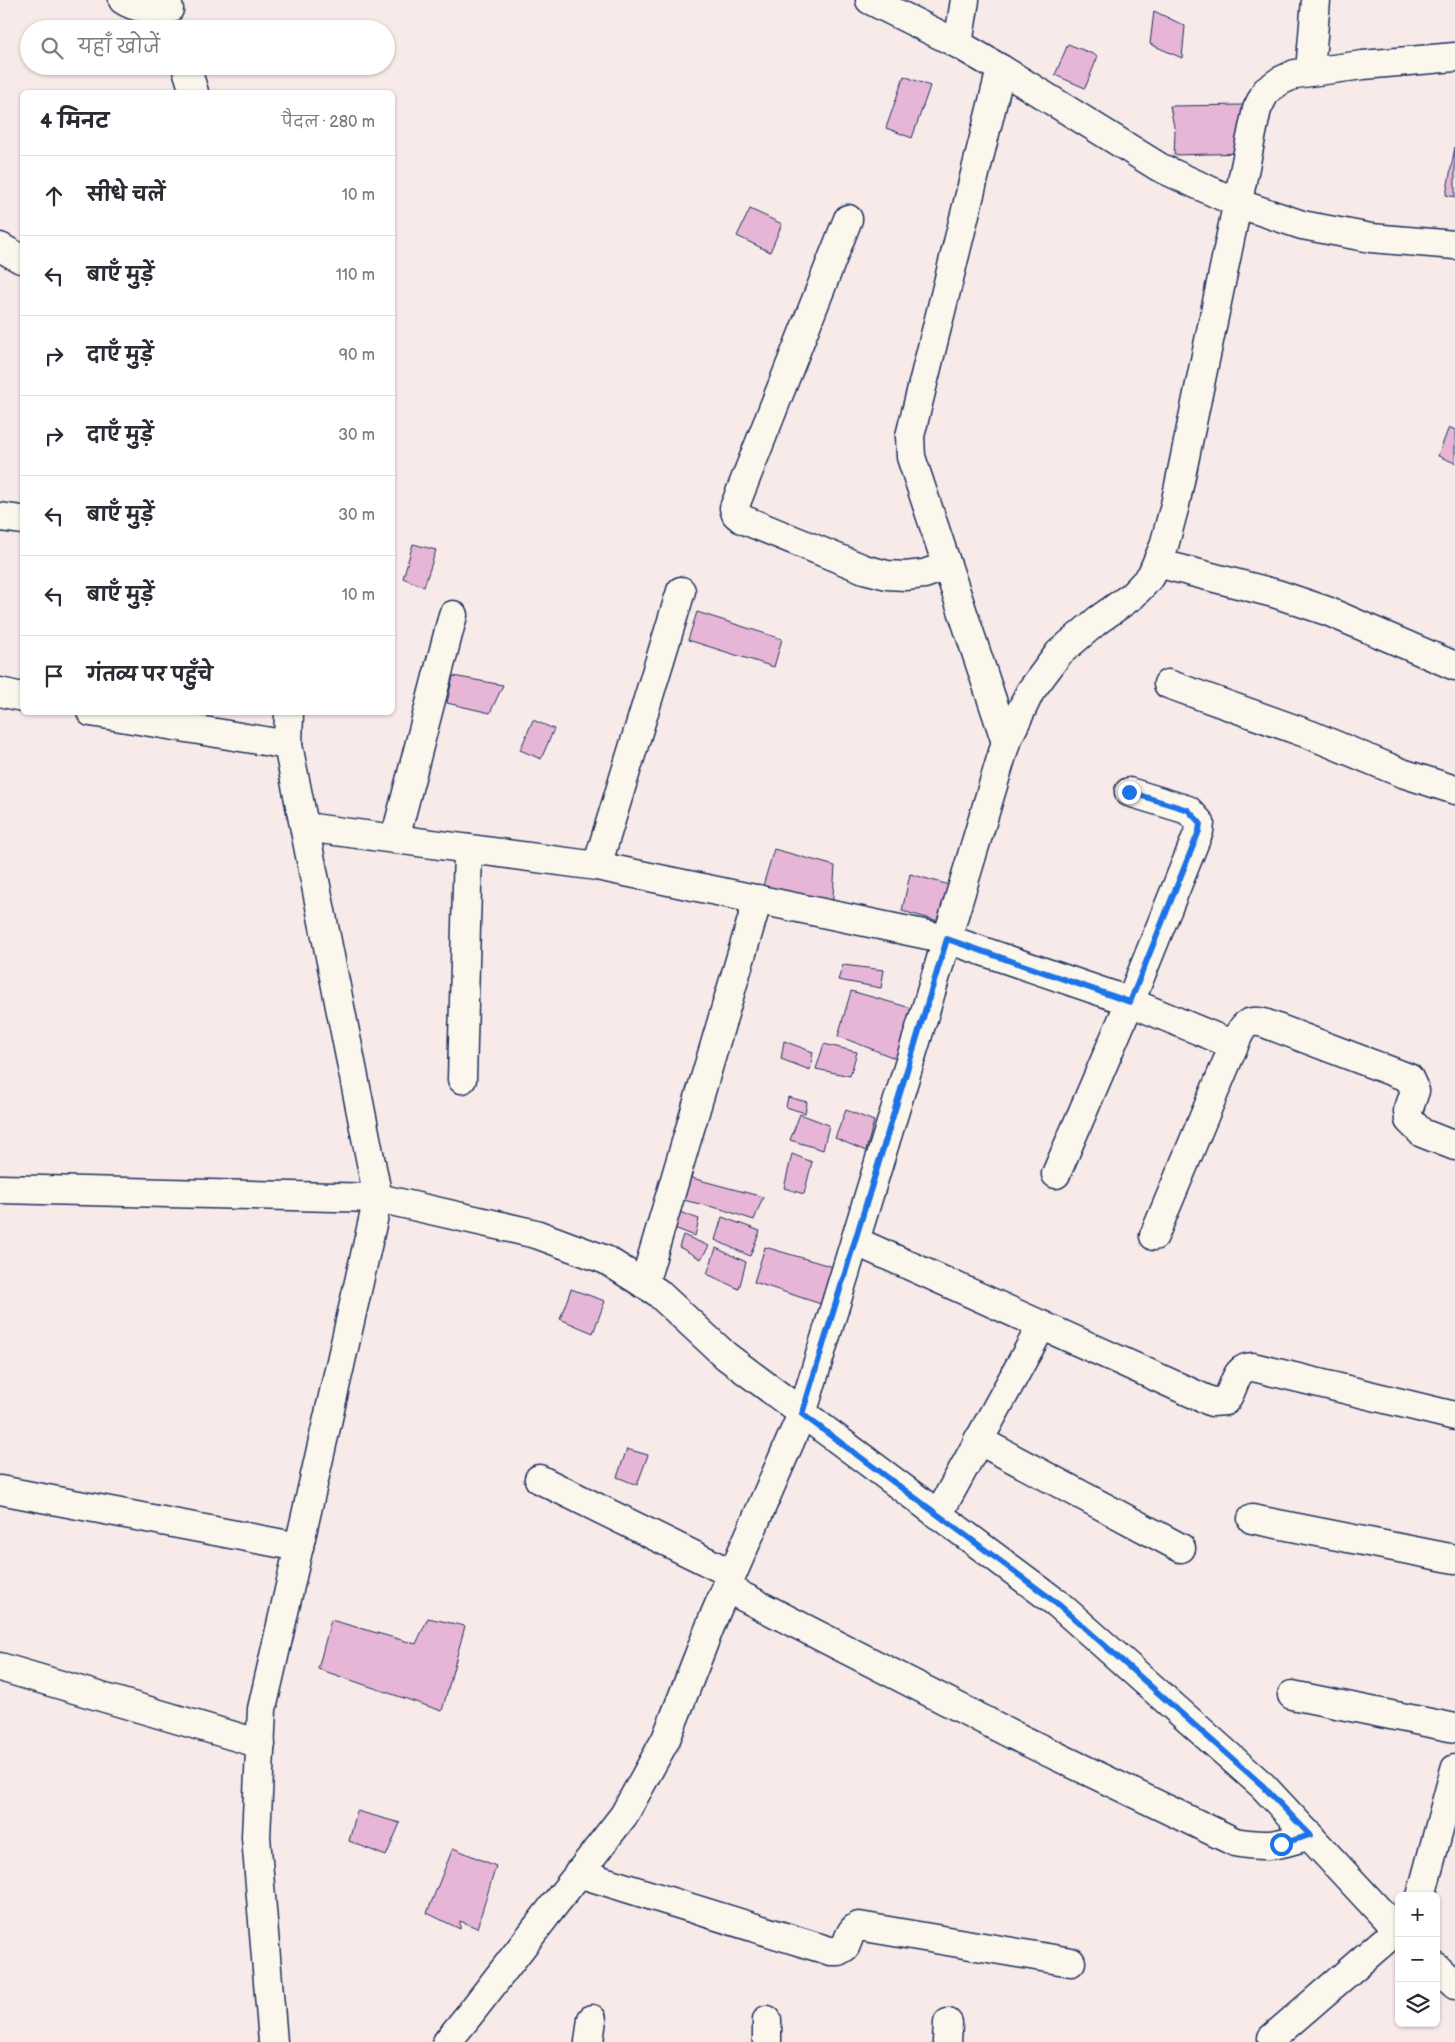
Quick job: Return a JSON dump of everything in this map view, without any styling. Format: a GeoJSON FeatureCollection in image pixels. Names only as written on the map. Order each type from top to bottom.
{"type":"FeatureCollection","features":[{"type":"Feature","properties":{"kind":"street"},"geometry":{"type":"LineString","coordinates":[[123,0],[148,9],[170,13]]}},
{"type":"Feature","properties":{"kind":"street"},"geometry":{"type":"LineString","coordinates":[[870,0],[958,44],[1159,167],[1237,203],[1302,225],[1371,238],[1455,245]]}},
{"type":"Feature","properties":{"kind":"street"},"geometry":{"type":"LineString","coordinates":[[958,44],[965,0]]}},
{"type":"Feature","properties":{"kind":"street"},"geometry":{"type":"LineString","coordinates":[[1310,71],[1316,0]]}},
{"type":"Feature","properties":{"kind":"street"},"geometry":{"type":"LineString","coordinates":[[446,2042],[624,1815],[666,1739],[729,1581],[802,1414],[1006,742],[1030,692],[1059,653],[1098,620],[1132,596],[1152,576],[1164,546],[1257,109],[1266,92],[1280,81],[1295,74],[1455,57]]}},
{"type":"Feature","properties":{"kind":"street"},"geometry":{"type":"LineString","coordinates":[[1001,69],[910,436],[911,457],[1006,742]]}},
{"type":"Feature","properties":{"kind":"street"},"geometry":{"type":"LineString","coordinates":[[189,75],[193,90]]}},
{"type":"Feature","properties":{"kind":"street"},"geometry":{"type":"LineString","coordinates":[[848,219],[734,508],[736,514],[742,519],[864,568],[887,575],[924,574],[947,566]]}},
{"type":"Feature","properties":{"kind":"street"},"geometry":{"type":"LineString","coordinates":[[0,517],[20,520]]}},
{"type":"Feature","properties":{"kind":"street"},"geometry":{"type":"LineString","coordinates":[[1157,563],[1277,594],[1327,611],[1455,666]]}},
{"type":"Feature","properties":{"kind":"street"},"geometry":{"type":"LineString","coordinates":[[597,866],[681,591]]}},
{"type":"Feature","properties":{"kind":"street"},"geometry":{"type":"LineString","coordinates":[[395,839],[453,615]]}},
{"type":"Feature","properties":{"kind":"street"},"geometry":{"type":"LineString","coordinates":[[1168,684],[1311,735],[1402,772],[1455,790]]}},
{"type":"Feature","properties":{"kind":"street"},"geometry":{"type":"LineString","coordinates":[[0,692],[20,697]]}},
{"type":"Feature","properties":{"kind":"street"},"geometry":{"type":"LineString","coordinates":[[109,715],[288,745]]}},
{"type":"Feature","properties":{"kind":"street"},"geometry":{"type":"LineString","coordinates":[[273,2042],[256,1837],[262,1709],[378,1198],[288,745],[289,715]]}},
{"type":"Feature","properties":{"kind":"street"},"geometry":{"type":"LineString","coordinates":[[1056,1174],[1130,1002],[1199,831],[1200,823],[1188,810],[1129,792]]}},
{"type":"Feature","properties":{"kind":"street"},"geometry":{"type":"LineString","coordinates":[[305,827],[597,866],[947,939],[1130,1002],[1234,1045]]}},
{"type":"Feature","properties":{"kind":"street"},"geometry":{"type":"LineString","coordinates":[[462,1079],[468,849]]}},
{"type":"Feature","properties":{"kind":"street"},"geometry":{"type":"LineString","coordinates":[[644,1284],[758,899]]}},
{"type":"Feature","properties":{"kind":"street"},"geometry":{"type":"LineString","coordinates":[[1154,1236],[1242,1028],[1256,1020],[1408,1078],[1415,1091],[1408,1111],[1409,1120],[1422,1133],[1455,1146]]}},
{"type":"Feature","properties":{"kind":"street"},"geometry":{"type":"LineString","coordinates":[[0,1189],[378,1198],[536,1234],[606,1260],[656,1292],[726,1356],[1058,1604],[1263,1786],[1395,1927]]}},
{"type":"Feature","properties":{"kind":"street"},"geometry":{"type":"LineString","coordinates":[[855,1241],[1212,1402],[1225,1401],[1230,1395],[1236,1376],[1246,1367],[1253,1367],[1455,1416]]}},
{"type":"Feature","properties":{"kind":"street"},"geometry":{"type":"LineString","coordinates":[[938,1515],[1042,1325]]}},
{"type":"Feature","properties":{"kind":"street"},"geometry":{"type":"LineString","coordinates":[[978,1440],[1182,1548]]}},
{"type":"Feature","properties":{"kind":"street"},"geometry":{"type":"LineString","coordinates":[[540,1479],[1016,1736],[1235,1842],[1260,1846],[1281,1844],[1310,1835]]}},
{"type":"Feature","properties":{"kind":"street"},"geometry":{"type":"LineString","coordinates":[[0,1490],[299,1547]]}},
{"type":"Feature","properties":{"kind":"street"},"geometry":{"type":"LineString","coordinates":[[1252,1519],[1455,1559]]}},
{"type":"Feature","properties":{"kind":"street"},"geometry":{"type":"LineString","coordinates":[[0,1667],[261,1744]]}},
{"type":"Feature","properties":{"kind":"street"},"geometry":{"type":"LineString","coordinates":[[1292,1695],[1455,1728]]}},
{"type":"Feature","properties":{"kind":"street"},"geometry":{"type":"LineString","coordinates":[[1422,1892],[1455,1770]]}},
{"type":"Feature","properties":{"kind":"street"},"geometry":{"type":"LineString","coordinates":[[578,1873],[830,1951],[838,1951],[845,1947],[854,1928],[859,1926],[1072,1962]]}},
{"type":"Feature","properties":{"kind":"street"},"geometry":{"type":"LineString","coordinates":[[1272,2038],[1395,1933]]}},
{"type":"Feature","properties":{"kind":"street"},"geometry":{"type":"LineString","coordinates":[[1440,1971],[1455,1985]]}},
{"type":"Feature","properties":{"kind":"building"},"geometry":{"type":"Polygon","coordinates":[[[1154,11],[1185,26],[1182,58],[1150,44],[1154,11]]]}},
{"type":"Feature","properties":{"kind":"building"},"geometry":{"type":"Polygon","coordinates":[[[1068,44],[1098,56],[1085,88],[1055,75],[1068,44]]]}},
{"type":"Feature","properties":{"kind":"building"},"geometry":{"type":"Polygon","coordinates":[[[904,76],[930,86],[912,138],[886,128],[904,76]]]}},
{"type":"Feature","properties":{"kind":"building"},"geometry":{"type":"Polygon","coordinates":[[[1243,105],[1244,153],[1174,155],[1175,132],[1170,106],[1243,105]]]}},
{"type":"Feature","properties":{"kind":"building"},"geometry":{"type":"Polygon","coordinates":[[[1455,147],[1455,197],[1446,195],[1455,147]]]}},
{"type":"Feature","properties":{"kind":"building"},"geometry":{"type":"Polygon","coordinates":[[[750,209],[782,224],[770,252],[737,236],[750,209]]]}},
{"type":"Feature","properties":{"kind":"building"},"geometry":{"type":"Polygon","coordinates":[[[1449,427],[1455,430],[1455,463],[1438,456],[1449,427]]]}},
{"type":"Feature","properties":{"kind":"building"},"geometry":{"type":"Polygon","coordinates":[[[413,544],[436,550],[424,587],[403,578],[413,544]]]}},
{"type":"Feature","properties":{"kind":"building"},"geometry":{"type":"Polygon","coordinates":[[[697,612],[782,639],[774,667],[688,640],[697,612]]]}},
{"type":"Feature","properties":{"kind":"building"},"geometry":{"type":"Polygon","coordinates":[[[453,676],[503,685],[490,713],[447,703],[453,676]]]}},
{"type":"Feature","properties":{"kind":"building"},"geometry":{"type":"Polygon","coordinates":[[[533,720],[554,729],[541,759],[520,750],[533,720]]]}},
{"type":"Feature","properties":{"kind":"building"},"geometry":{"type":"Polygon","coordinates":[[[774,849],[835,866],[832,911],[762,889],[774,849]]]}},
{"type":"Feature","properties":{"kind":"building"},"geometry":{"type":"Polygon","coordinates":[[[910,874],[953,886],[942,922],[902,911],[910,874]]]}},
{"type":"Feature","properties":{"kind":"building"},"geometry":{"type":"Polygon","coordinates":[[[843,965],[884,970],[881,988],[838,980],[843,965]]]}},
{"type":"Feature","properties":{"kind":"building"},"geometry":{"type":"Polygon","coordinates":[[[851,991],[925,1012],[900,1060],[838,1036],[851,991]]]}},
{"type":"Feature","properties":{"kind":"building"},"geometry":{"type":"Polygon","coordinates":[[[784,1041],[813,1052],[810,1070],[781,1059],[784,1041]]]}},
{"type":"Feature","properties":{"kind":"building"},"geometry":{"type":"Polygon","coordinates":[[[824,1044],[857,1052],[850,1076],[816,1069],[824,1044]]]}},
{"type":"Feature","properties":{"kind":"building"},"geometry":{"type":"Polygon","coordinates":[[[788,1097],[807,1102],[805,1113],[786,1107],[788,1097]]]}},
{"type":"Feature","properties":{"kind":"building"},"geometry":{"type":"Polygon","coordinates":[[[846,1110],[874,1121],[866,1151],[835,1138],[846,1110]]]}},
{"type":"Feature","properties":{"kind":"building"},"geometry":{"type":"Polygon","coordinates":[[[800,1114],[829,1125],[823,1150],[790,1140],[800,1114]]]}},
{"type":"Feature","properties":{"kind":"building"},"geometry":{"type":"Polygon","coordinates":[[[792,1154],[812,1162],[804,1194],[784,1188],[792,1154]]]}},
{"type":"Feature","properties":{"kind":"building"},"geometry":{"type":"Polygon","coordinates":[[[688,1177],[763,1197],[754,1220],[721,1209],[683,1200],[688,1177]]]}},
{"type":"Feature","properties":{"kind":"building"},"geometry":{"type":"Polygon","coordinates":[[[677,1211],[699,1219],[695,1236],[672,1227],[677,1211]]]}},
{"type":"Feature","properties":{"kind":"building"},"geometry":{"type":"Polygon","coordinates":[[[722,1217],[760,1231],[750,1256],[715,1240],[722,1217]]]}},
{"type":"Feature","properties":{"kind":"building"},"geometry":{"type":"Polygon","coordinates":[[[683,1235],[709,1246],[701,1259],[679,1247],[683,1235]]]}},
{"type":"Feature","properties":{"kind":"building"},"geometry":{"type":"Polygon","coordinates":[[[765,1247],[837,1268],[824,1305],[754,1282],[765,1247]]]}},
{"type":"Feature","properties":{"kind":"building"},"geometry":{"type":"Polygon","coordinates":[[[716,1248],[746,1262],[739,1289],[707,1274],[716,1248]]]}},
{"type":"Feature","properties":{"kind":"building"},"geometry":{"type":"Polygon","coordinates":[[[571,1289],[605,1301],[593,1333],[560,1319],[571,1289]]]}},
{"type":"Feature","properties":{"kind":"building"},"geometry":{"type":"Polygon","coordinates":[[[627,1449],[648,1455],[637,1485],[617,1477],[627,1449]]]}},
{"type":"Feature","properties":{"kind":"building"},"geometry":{"type":"Polygon","coordinates":[[[428,1618],[465,1626],[442,1711],[318,1669],[331,1620],[416,1644],[428,1618]]]}},
{"type":"Feature","properties":{"kind":"building"},"geometry":{"type":"Polygon","coordinates":[[[357,1811],[400,1823],[386,1856],[349,1841],[357,1811]]]}},
{"type":"Feature","properties":{"kind":"building"},"geometry":{"type":"Polygon","coordinates":[[[453,1848],[496,1866],[477,1928],[460,1921],[460,1929],[427,1913],[453,1848]]]}},
{"type":"Feature","properties":{"kind":"route"},"geometry":{"type":"LineString","coordinates":[[1129,792],[1188,810],[1200,823],[1199,831],[1130,1002],[947,939],[802,1414],[1058,1604],[1263,1786],[1310,1835],[1281,1844]]}}]}
